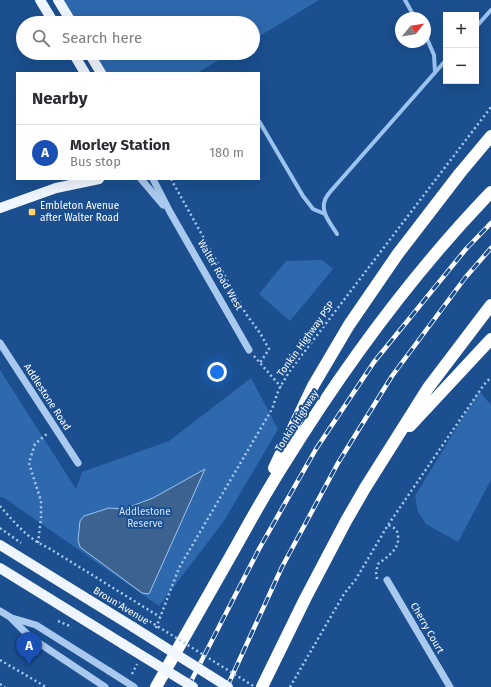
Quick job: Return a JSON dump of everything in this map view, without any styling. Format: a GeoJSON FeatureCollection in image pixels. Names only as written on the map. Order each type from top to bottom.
{"type":"FeatureCollection","features":[{"type":"Feature","properties":{"kind":"highway"},"geometry":{"type":"LineString","coordinates":[[235,548],[313,386],[349,325],[397,255],[460,173],[491,136]]}},
{"type":"Feature","properties":{"kind":"highway","name":"Tonkin Highway"},"geometry":{"type":"LineString","coordinates":[[156,687],[283,465],[309,424],[348,367],[393,306],[454,232],[491,192]]}},
{"type":"Feature","properties":{"kind":"highway"},"geometry":{"type":"LineString","coordinates":[[262,687],[305,599],[365,488],[428,388],[491,305]]}},
{"type":"Feature","properties":{"kind":"highway"},"geometry":{"type":"LineString","coordinates":[[393,444],[491,339]]}},
{"type":"Feature","properties":{"kind":"main road"},"geometry":{"type":"LineString","coordinates":[[40,0],[50,16]]}},
{"type":"Feature","properties":{"kind":"main road"},"geometry":{"type":"LineString","coordinates":[[58,0],[68,16]]}},
{"type":"Feature","properties":{"kind":"main road"},"geometry":{"type":"LineString","coordinates":[[77,60],[84,72]]}},
{"type":"Feature","properties":{"kind":"main road"},"geometry":{"type":"LineString","coordinates":[[93,60],[100,72]]}},
{"type":"Feature","properties":{"kind":"main road"},"geometry":{"type":"LineString","coordinates":[[56,188],[70,180]]}},
{"type":"Feature","properties":{"kind":"main road"},"geometry":{"type":"LineString","coordinates":[[0,208],[56,188],[94,180]]}},
{"type":"Feature","properties":{"kind":"main road","name":"Broun Avenue"},"geometry":{"type":"LineString","coordinates":[[0,545],[228,687]]}},
{"type":"Feature","properties":{"kind":"main road"},"geometry":{"type":"LineString","coordinates":[[0,568],[193,687]]}},
{"type":"Feature","properties":{"kind":"street","name":"Walter Road West"},"geometry":{"type":"LineString","coordinates":[[142,180],[170,212]]}},
{"type":"Feature","properties":{"kind":"street","name":"Walter Road West"},"geometry":{"type":"LineString","coordinates":[[154,180],[170,212],[248,350]]}},
{"type":"Feature","properties":{"kind":"street","name":"Addlestone Road"},"geometry":{"type":"LineString","coordinates":[[0,343],[78,463]]}},
{"type":"Feature","properties":{"kind":"street","name":"Cherry Court"},"geometry":{"type":"LineString","coordinates":[[387,580],[450,687]]}},
{"type":"Feature","properties":{"kind":"street"},"geometry":{"type":"LineString","coordinates":[[0,611],[10,618],[30,638],[103,685]]}},
{"type":"Feature","properties":{"kind":"street"},"geometry":{"type":"LineString","coordinates":[[10,618],[36,626],[134,687]]}},
{"type":"Feature","properties":{"kind":"path","name":"Tonkin Highway PSP"},"geometry":{"type":"LineString","coordinates":[[155,630],[179,568],[272,409],[281,386],[294,366],[491,107]]}},
{"type":"Feature","properties":{"kind":"path"},"geometry":{"type":"LineString","coordinates":[[172,180],[246,314],[260,333],[269,349],[260,363]]}},
{"type":"Feature","properties":{"kind":"path"},"geometry":{"type":"LineString","coordinates":[[248,350],[281,386]]}},
{"type":"Feature","properties":{"kind":"path"},"geometry":{"type":"LineString","coordinates":[[290,687],[344,594],[356,579],[388,525],[491,377]]}},
{"type":"Feature","properties":{"kind":"path"},"geometry":{"type":"LineString","coordinates":[[38,543],[41,518],[41,501],[29,463],[35,444],[55,427]]}},
{"type":"Feature","properties":{"kind":"path"},"geometry":{"type":"LineString","coordinates":[[0,506],[16,525],[38,543],[160,617]]}},
{"type":"Feature","properties":{"kind":"path"},"geometry":{"type":"LineString","coordinates":[[387,580],[377,581],[376,572],[378,564],[389,555],[398,544],[398,535],[395,528],[388,525]]}},
{"type":"Feature","properties":{"kind":"path"},"geometry":{"type":"LineString","coordinates":[[141,616],[255,687]]}},
{"type":"Feature","properties":{"kind":"path"},"geometry":{"type":"LineString","coordinates":[[0,660],[46,687]]}},
{"type":"Feature","properties":{"kind":"path"},"geometry":{"type":"LineString","coordinates":[[132,674],[139,662]]}},
{"type":"Feature","properties":{"kind":"path"},"geometry":{"type":"LineString","coordinates":[[0,684],[5,687]]}},
{"type":"Feature","properties":{"kind":"green space"},"geometry":{"type":"Polygon","coordinates":[[[64,0],[319,0],[260,36],[260,16],[74,16],[64,0]]]}},
{"type":"Feature","properties":{"kind":"green space"},"geometry":{"type":"Polygon","coordinates":[[[99,60],[219,60],[199,72],[105,72],[99,60]]]}},
{"type":"Feature","properties":{"kind":"green space"},"geometry":{"type":"Polygon","coordinates":[[[322,260],[333,269],[290,321],[259,294],[286,261],[322,260]]]}},
{"type":"Feature","properties":{"kind":"green space","name":"Addlestone Reserve"},"geometry":{"type":"Polygon","coordinates":[[[0,370],[76,489],[82,472],[169,441],[251,378],[278,429],[224,521],[159,606],[3,497],[0,497],[0,370]]]}},
{"type":"Feature","properties":{"kind":"green space"},"geometry":{"type":"Polygon","coordinates":[[[479,391],[491,405],[491,480],[458,542],[426,524],[418,512],[415,496],[479,391]]]}},
{"type":"Feature","properties":{"kind":"shaded area"},"geometry":{"type":"Polygon","coordinates":[[[205,469],[149,594],[142,593],[80,547],[78,540],[80,521],[84,516],[109,508],[124,509],[153,498],[205,469]]]}},
{"type":"Feature","properties":{"kind":"waterway"},"geometry":{"type":"LineString","coordinates":[[405,0],[412,12]]}},
{"type":"Feature","properties":{"kind":"waterway"},"geometry":{"type":"LineString","coordinates":[[479,24],[491,10]]}},
{"type":"Feature","properties":{"kind":"waterway"},"geometry":{"type":"LineString","coordinates":[[431,48],[434,55],[435,72]]}},
{"type":"Feature","properties":{"kind":"waterway"},"geometry":{"type":"LineString","coordinates":[[337,234],[325,213],[324,204],[327,196],[443,63]]}},
{"type":"Feature","properties":{"kind":"waterway"},"geometry":{"type":"LineString","coordinates":[[260,123],[303,196],[313,209],[325,214]]}},
{"type":"Feature","properties":{"kind":"railway"},"geometry":{"type":"LineString","coordinates":[[188,687],[259,549],[316,449],[374,362],[466,249],[491,223]]}},
{"type":"Feature","properties":{"kind":"railway"},"geometry":{"type":"LineString","coordinates":[[227,687],[282,567],[338,463],[392,376],[465,278],[491,248]]}},
{"type":"Feature","properties":{"kind":"place","name":"Embleton Avenue after Walter Road"},"geometry":{"type":"Point","coordinates":[32,212]}},
{"type":"Feature","properties":{"kind":"place","name":"Morley Station"},"geometry":{"type":"Point","coordinates":[29,665]}}]}
